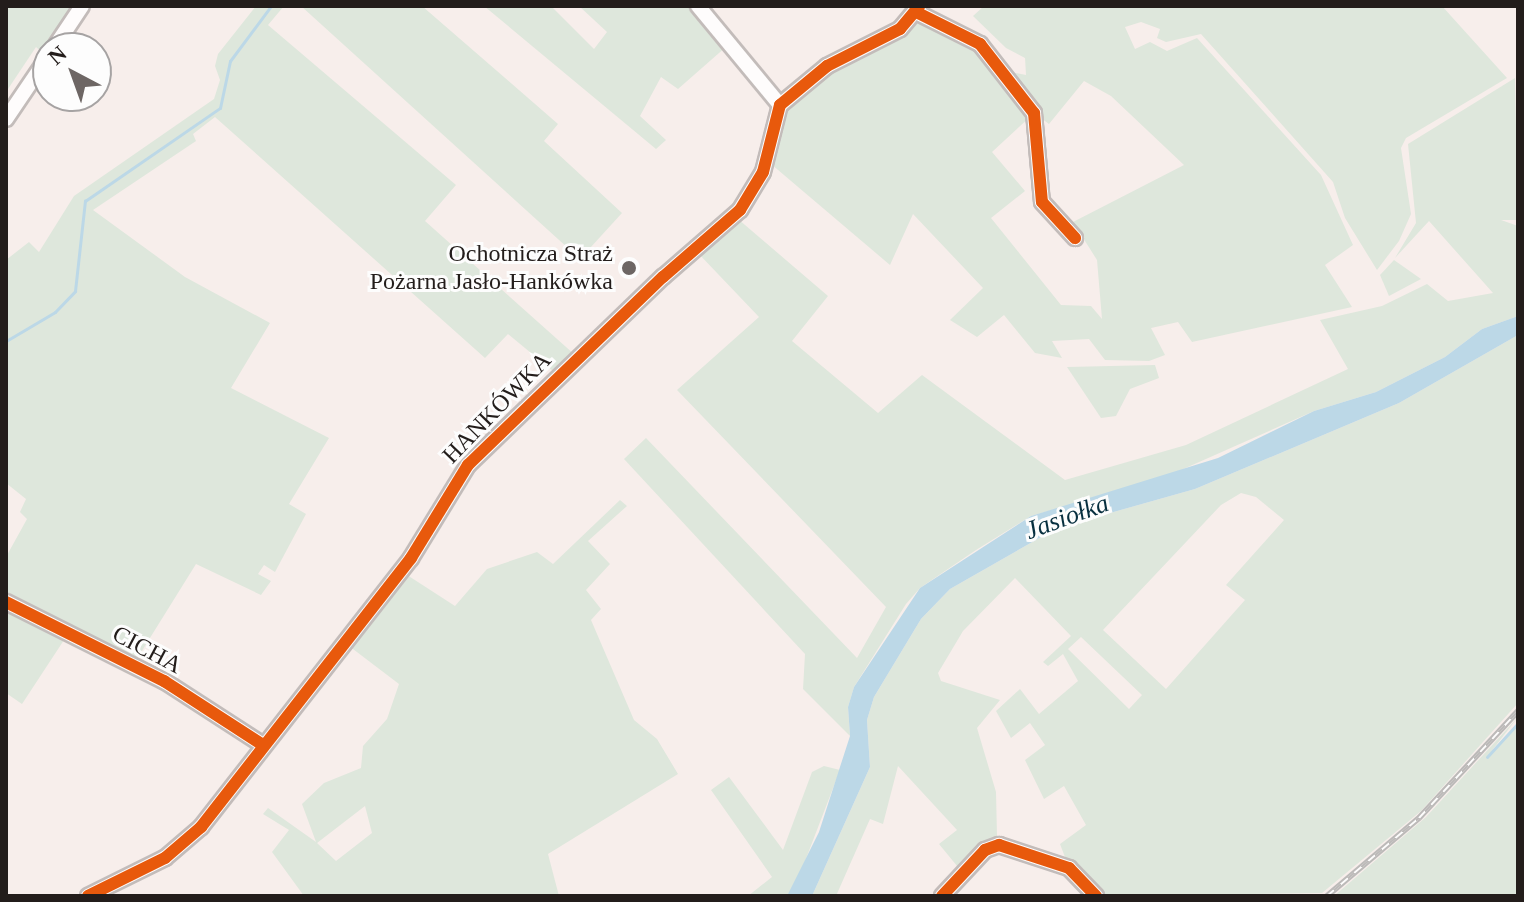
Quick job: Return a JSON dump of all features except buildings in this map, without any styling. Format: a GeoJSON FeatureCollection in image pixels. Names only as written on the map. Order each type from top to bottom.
{"type":"FeatureCollection","features":[{"type":"Feature","properties":{"kind":"street"},"geometry":{"type":"LineString","coordinates":[[65,32],[82,6]]}},
{"type":"Feature","properties":{"kind":"street"},"geometry":{"type":"LineString","coordinates":[[698,6],[780,105],[827,66],[900,29],[918,9],[980,44],[1034,113],[1042,202],[1075,238]]}},
{"type":"Feature","properties":{"kind":"street"},"geometry":{"type":"LineString","coordinates":[[6,119],[32,81]]}},
{"type":"Feature","properties":{"kind":"street","name":"HANKÓWKA"},"geometry":{"type":"LineString","coordinates":[[88,896],[165,858],[185,842],[240,784],[263,745],[411,558],[468,465],[663,277],[740,210],[763,172],[780,105]]}},
{"type":"Feature","properties":{"kind":"street","name":"CICHA"},"geometry":{"type":"LineString","coordinates":[[6,602],[164,681],[263,745]]}},
{"type":"Feature","properties":{"kind":"street"},"geometry":{"type":"LineString","coordinates":[[942,896],[985,850],[999,845],[1069,868],[1096,896]]}},
{"type":"Feature","properties":{"kind":"shaded area"},"geometry":{"type":"Polygon","coordinates":[[[6,6],[75,6],[59,32],[32,32],[32,53],[6,92],[6,6]]]}},
{"type":"Feature","properties":{"kind":"shaded area"},"geometry":{"type":"Polygon","coordinates":[[[256,6],[284,6],[268,25],[456,185],[425,221],[575,355],[554,372],[508,334],[485,358],[215,117],[193,134],[196,141],[93,210],[185,277],[270,323],[231,388],[329,438],[289,504],[306,514],[275,572],[264,565],[258,574],[271,581],[261,595],[196,564],[135,662],[6,597],[6,557],[27,519],[20,512],[26,499],[6,483],[6,260],[29,242],[39,252],[74,196],[214,99],[220,80],[215,66],[218,54],[256,6]]]}},
{"type":"Feature","properties":{"kind":"shaded area"},"geometry":{"type":"Polygon","coordinates":[[[301,6],[422,6],[558,124],[544,141],[622,213],[580,259],[301,6]]]}},
{"type":"Feature","properties":{"kind":"shaded area"},"geometry":{"type":"Polygon","coordinates":[[[484,6],[551,6],[594,49],[607,32],[579,6],[693,6],[727,46],[678,89],[661,77],[640,116],[666,140],[656,149],[484,6]]]}},
{"type":"Feature","properties":{"kind":"shaded area"},"geometry":{"type":"Polygon","coordinates":[[[984,6],[1442,6],[1507,78],[1406,138],[1401,148],[1411,214],[1399,241],[1377,270],[1345,218],[1333,182],[1201,34],[1166,42],[1157,38],[1160,29],[1141,22],[1125,27],[1135,49],[1150,42],[1167,51],[1197,38],[1321,175],[1353,245],[1325,265],[1352,307],[1192,342],[1178,322],[1151,328],[1165,355],[1149,361],[1105,360],[1089,339],[1052,341],[1062,358],[1035,353],[1004,315],[977,337],[950,320],[983,288],[913,214],[890,265],[771,164],[785,115],[810,87],[836,66],[924,20],[977,47],[1031,116],[992,152],[1025,191],[991,218],[1061,305],[1091,306],[1102,319],[1097,260],[1073,222],[1184,165],[1111,96],[1084,81],[1049,124],[1037,115],[1005,71],[1026,75],[1025,58],[1006,48],[973,16],[984,6]]]}},
{"type":"Feature","properties":{"kind":"shaded area"},"geometry":{"type":"Polygon","coordinates":[[[1515,78],[1518,220],[1501,220],[1518,226],[1518,316],[1482,329],[1445,357],[1376,392],[1314,411],[1163,478],[1031,516],[976,550],[920,588],[906,604],[854,687],[848,707],[850,736],[803,689],[805,654],[624,459],[646,438],[857,658],[886,607],[677,390],[759,317],[697,252],[738,219],[828,296],[792,341],[878,413],[922,375],[1065,480],[1186,445],[1348,369],[1320,320],[1382,306],[1427,284],[1448,301],[1493,293],[1429,221],[1395,258],[1416,223],[1408,144],[1515,78]]]}},
{"type":"Feature","properties":{"kind":"shaded area"},"geometry":{"type":"Polygon","coordinates":[[[1394,260],[1421,279],[1389,296],[1380,275],[1394,260]]]}},
{"type":"Feature","properties":{"kind":"shaded area"},"geometry":{"type":"Polygon","coordinates":[[[1518,335],[1518,703],[1421,811],[1322,893],[1102,896],[1068,865],[1060,844],[1086,825],[1064,786],[1044,799],[1025,760],[1045,745],[1030,723],[1011,738],[996,711],[1020,689],[1039,714],[1078,681],[1063,654],[1048,666],[1043,662],[1071,636],[1015,578],[963,631],[938,673],[941,681],[1000,700],[977,728],[996,792],[997,836],[962,872],[939,844],[957,830],[898,766],[883,824],[870,819],[836,896],[812,896],[870,767],[867,720],[874,697],[921,619],[950,589],[1057,528],[1195,489],[1399,403],[1518,335]],[[1241,493],[1221,505],[1103,630],[1166,689],[1245,600],[1226,585],[1284,520],[1256,497],[1241,493]],[[1081,637],[1068,649],[1129,709],[1142,695],[1081,637]]]}},
{"type":"Feature","properties":{"kind":"shaded area"},"geometry":{"type":"Polygon","coordinates":[[[1155,365],[1159,378],[1130,389],[1116,416],[1101,418],[1067,367],[1155,365]]]}},
{"type":"Feature","properties":{"kind":"shaded area"},"geometry":{"type":"Polygon","coordinates":[[[620,500],[627,506],[588,541],[610,564],[586,590],[601,609],[591,620],[634,720],[657,739],[678,774],[548,854],[559,896],[304,896],[272,852],[289,830],[263,814],[268,808],[316,842],[302,804],[324,783],[361,768],[363,746],[387,719],[399,684],[349,646],[404,573],[455,606],[487,569],[537,552],[553,564],[620,500]],[[365,806],[317,843],[336,861],[372,833],[365,806]]]}},
{"type":"Feature","properties":{"kind":"shaded area"},"geometry":{"type":"Polygon","coordinates":[[[6,607],[66,637],[22,704],[6,693],[6,607]]]}},
{"type":"Feature","properties":{"kind":"shaded area"},"geometry":{"type":"Polygon","coordinates":[[[1518,717],[1487,757],[1518,724],[1518,896],[1334,896],[1426,817],[1518,717]]]}},
{"type":"Feature","properties":{"kind":"shaded area"},"geometry":{"type":"Polygon","coordinates":[[[824,766],[840,770],[797,882],[787,896],[748,896],[772,877],[711,790],[729,777],[783,850],[812,772],[824,766]]]}},
{"type":"Feature","properties":{"kind":"water","name":"Jasiołka"},"geometry":{"type":"Polygon","coordinates":[[[1518,316],[1518,335],[1399,403],[1195,489],[1057,528],[950,589],[921,619],[874,697],[867,720],[870,767],[812,896],[787,896],[819,832],[850,736],[848,707],[854,687],[920,588],[1031,516],[1218,458],[1314,411],[1376,392],[1445,357],[1482,329],[1518,316]]]}},
{"type":"Feature","properties":{"kind":"waterway"},"geometry":{"type":"LineString","coordinates":[[6,341],[55,312],[75,291],[85,201],[220,108],[230,61],[271,6]]}},
{"type":"Feature","properties":{"kind":"waterway"},"geometry":{"type":"LineString","coordinates":[[1487,757],[1518,723]]}},
{"type":"Feature","properties":{"kind":"railway"},"geometry":{"type":"LineString","coordinates":[[1327,896],[1419,818],[1518,711]]}},
{"type":"Feature","properties":{"kind":"cycle path"},"geometry":{"type":"LineString","coordinates":[[88,896],[165,858],[201,827],[411,558],[468,465],[663,277],[740,210],[763,172],[780,105],[827,66],[900,29],[919,6]]}},
{"type":"Feature","properties":{"kind":"cycle path"},"geometry":{"type":"LineString","coordinates":[[916,12],[980,44],[1034,113],[1042,202],[1075,238]]}},
{"type":"Feature","properties":{"kind":"cycle path"},"geometry":{"type":"LineString","coordinates":[[6,602],[164,681],[263,745]]}},
{"type":"Feature","properties":{"kind":"cycle path"},"geometry":{"type":"LineString","coordinates":[[942,896],[985,850],[999,845],[1069,868],[1096,896]]}},
{"type":"Feature","properties":{"kind":"place","name":"Ochotnicza Straż Pożarna Jasło-Hankówka"},"geometry":{"type":"Point","coordinates":[629,268]}}]}
